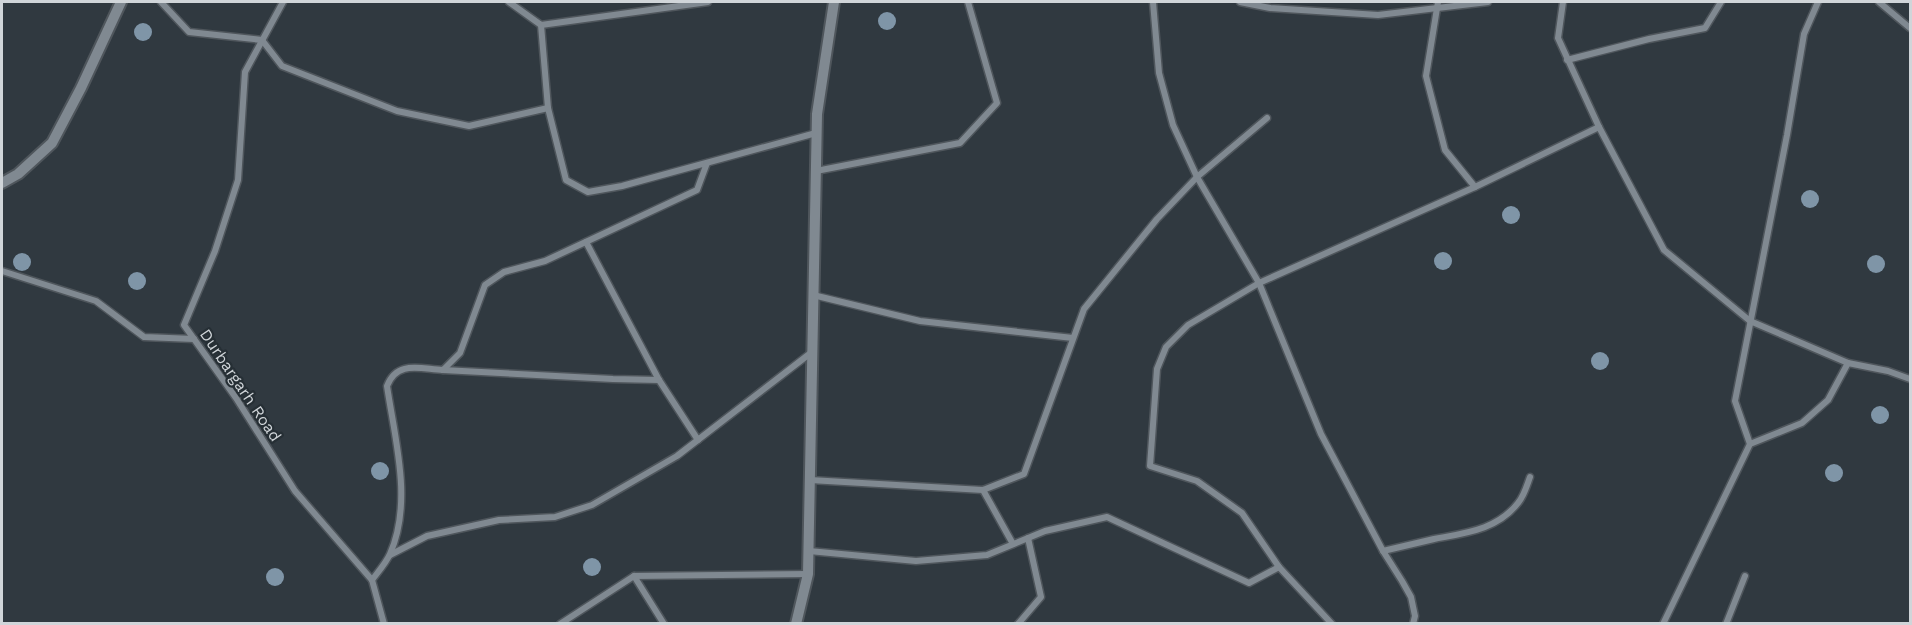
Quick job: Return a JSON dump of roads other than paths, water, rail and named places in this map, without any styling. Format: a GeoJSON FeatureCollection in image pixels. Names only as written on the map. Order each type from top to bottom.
{"type":"FeatureCollection","features":[{"type":"Feature","properties":{"kind":"street"},"geometry":{"type":"LineString","coordinates":[[2,183],[18,174],[52,143],[81,88],[121,2]]}},
{"type":"Feature","properties":{"kind":"street"},"geometry":{"type":"LineString","coordinates":[[161,2],[189,32],[262,40],[282,66],[397,111],[469,126],[548,108]]}},
{"type":"Feature","properties":{"kind":"street","name":"Durbargarh Road"},"geometry":{"type":"LineString","coordinates":[[283,2],[245,72],[238,180],[214,251],[184,325],[236,398],[295,491],[372,580],[384,624]]}},
{"type":"Feature","properties":{"kind":"street"},"geometry":{"type":"LineString","coordinates":[[509,2],[541,24],[708,2]]}},
{"type":"Feature","properties":{"kind":"street"},"geometry":{"type":"LineString","coordinates":[[796,624],[808,573],[809,552],[816,114],[834,2]]}},
{"type":"Feature","properties":{"kind":"street"},"geometry":{"type":"LineString","coordinates":[[816,171],[960,143],[997,103],[968,2]]}},
{"type":"Feature","properties":{"kind":"street"},"geometry":{"type":"LineString","coordinates":[[1153,2],[1159,73],[1173,125],[1197,177],[1259,283],[1321,434],[1383,551],[1411,597],[1415,616],[1413,624]]}},
{"type":"Feature","properties":{"kind":"street"},"geometry":{"type":"LineString","coordinates":[[1244,2],[1270,8],[1378,15],[1438,4],[1488,2]]}},
{"type":"Feature","properties":{"kind":"street"},"geometry":{"type":"LineString","coordinates":[[1563,2],[1558,38],[1599,127],[1664,250],[1750,321],[1848,363],[1888,371],[1911,379]]}},
{"type":"Feature","properties":{"kind":"street"},"geometry":{"type":"LineString","coordinates":[[1567,60],[1649,39],[1705,28],[1721,2]]}},
{"type":"Feature","properties":{"kind":"street"},"geometry":{"type":"LineString","coordinates":[[1750,444],[1735,402],[1787,135],[1804,34],[1818,2]]}},
{"type":"Feature","properties":{"kind":"street"},"geometry":{"type":"LineString","coordinates":[[1879,2],[1911,28]]}},
{"type":"Feature","properties":{"kind":"street"},"geometry":{"type":"LineString","coordinates":[[1438,4],[1426,76],[1445,150],[1475,187]]}},
{"type":"Feature","properties":{"kind":"street"},"geometry":{"type":"LineString","coordinates":[[541,24],[548,108],[566,180],[588,192],[622,186],[816,133]]}},
{"type":"Feature","properties":{"kind":"street"},"geometry":{"type":"LineString","coordinates":[[810,480],[983,490],[1024,474],[1084,309],[1157,219],[1197,177],[1268,118]]}},
{"type":"Feature","properties":{"kind":"street"},"geometry":{"type":"LineString","coordinates":[[1332,624],[1278,567],[1242,513],[1197,481],[1150,466],[1157,369],[1166,347],[1188,325],[1259,283],[1475,187],[1599,127]]}},
{"type":"Feature","properties":{"kind":"street"},"geometry":{"type":"LineString","coordinates":[[443,370],[460,353],[485,285],[504,272],[545,261],[697,190],[707,163]]}},
{"type":"Feature","properties":{"kind":"street"},"geometry":{"type":"LineString","coordinates":[[586,242],[659,380],[698,440]]}},
{"type":"Feature","properties":{"kind":"street"},"geometry":{"type":"LineString","coordinates":[[2,272],[96,301],[144,337],[194,339]]}},
{"type":"Feature","properties":{"kind":"street"},"geometry":{"type":"LineString","coordinates":[[813,296],[920,321],[1073,338]]}},
{"type":"Feature","properties":{"kind":"street"},"geometry":{"type":"LineString","coordinates":[[390,555],[427,536],[499,520],[555,517],[592,505],[677,456],[812,352]]}},
{"type":"Feature","properties":{"kind":"street"},"geometry":{"type":"LineString","coordinates":[[1663,624],[1750,444],[1802,423],[1828,400],[1848,363]]}},
{"type":"Feature","properties":{"kind":"street"},"geometry":{"type":"LineString","coordinates":[[372,580],[390,555],[402,515],[400,467],[387,386],[396,371],[405,368],[659,380]]}},
{"type":"Feature","properties":{"kind":"street"},"geometry":{"type":"LineString","coordinates":[[1383,551],[1472,532],[1494,524],[1520,502],[1530,477]]}},
{"type":"Feature","properties":{"kind":"street"},"geometry":{"type":"LineString","coordinates":[[983,490],[1013,544]]}},
{"type":"Feature","properties":{"kind":"street"},"geometry":{"type":"LineString","coordinates":[[809,552],[916,561],[987,555],[1045,531],[1107,517],[1249,583],[1278,567]]}},
{"type":"Feature","properties":{"kind":"street"},"geometry":{"type":"LineString","coordinates":[[1018,624],[1041,597],[1028,538]]}},
{"type":"Feature","properties":{"kind":"street"},"geometry":{"type":"LineString","coordinates":[[560,624],[634,576],[808,573]]}},
{"type":"Feature","properties":{"kind":"street"},"geometry":{"type":"LineString","coordinates":[[634,576],[664,624]]}},
{"type":"Feature","properties":{"kind":"street"},"geometry":{"type":"LineString","coordinates":[[1726,624],[1745,576]]}}]}
